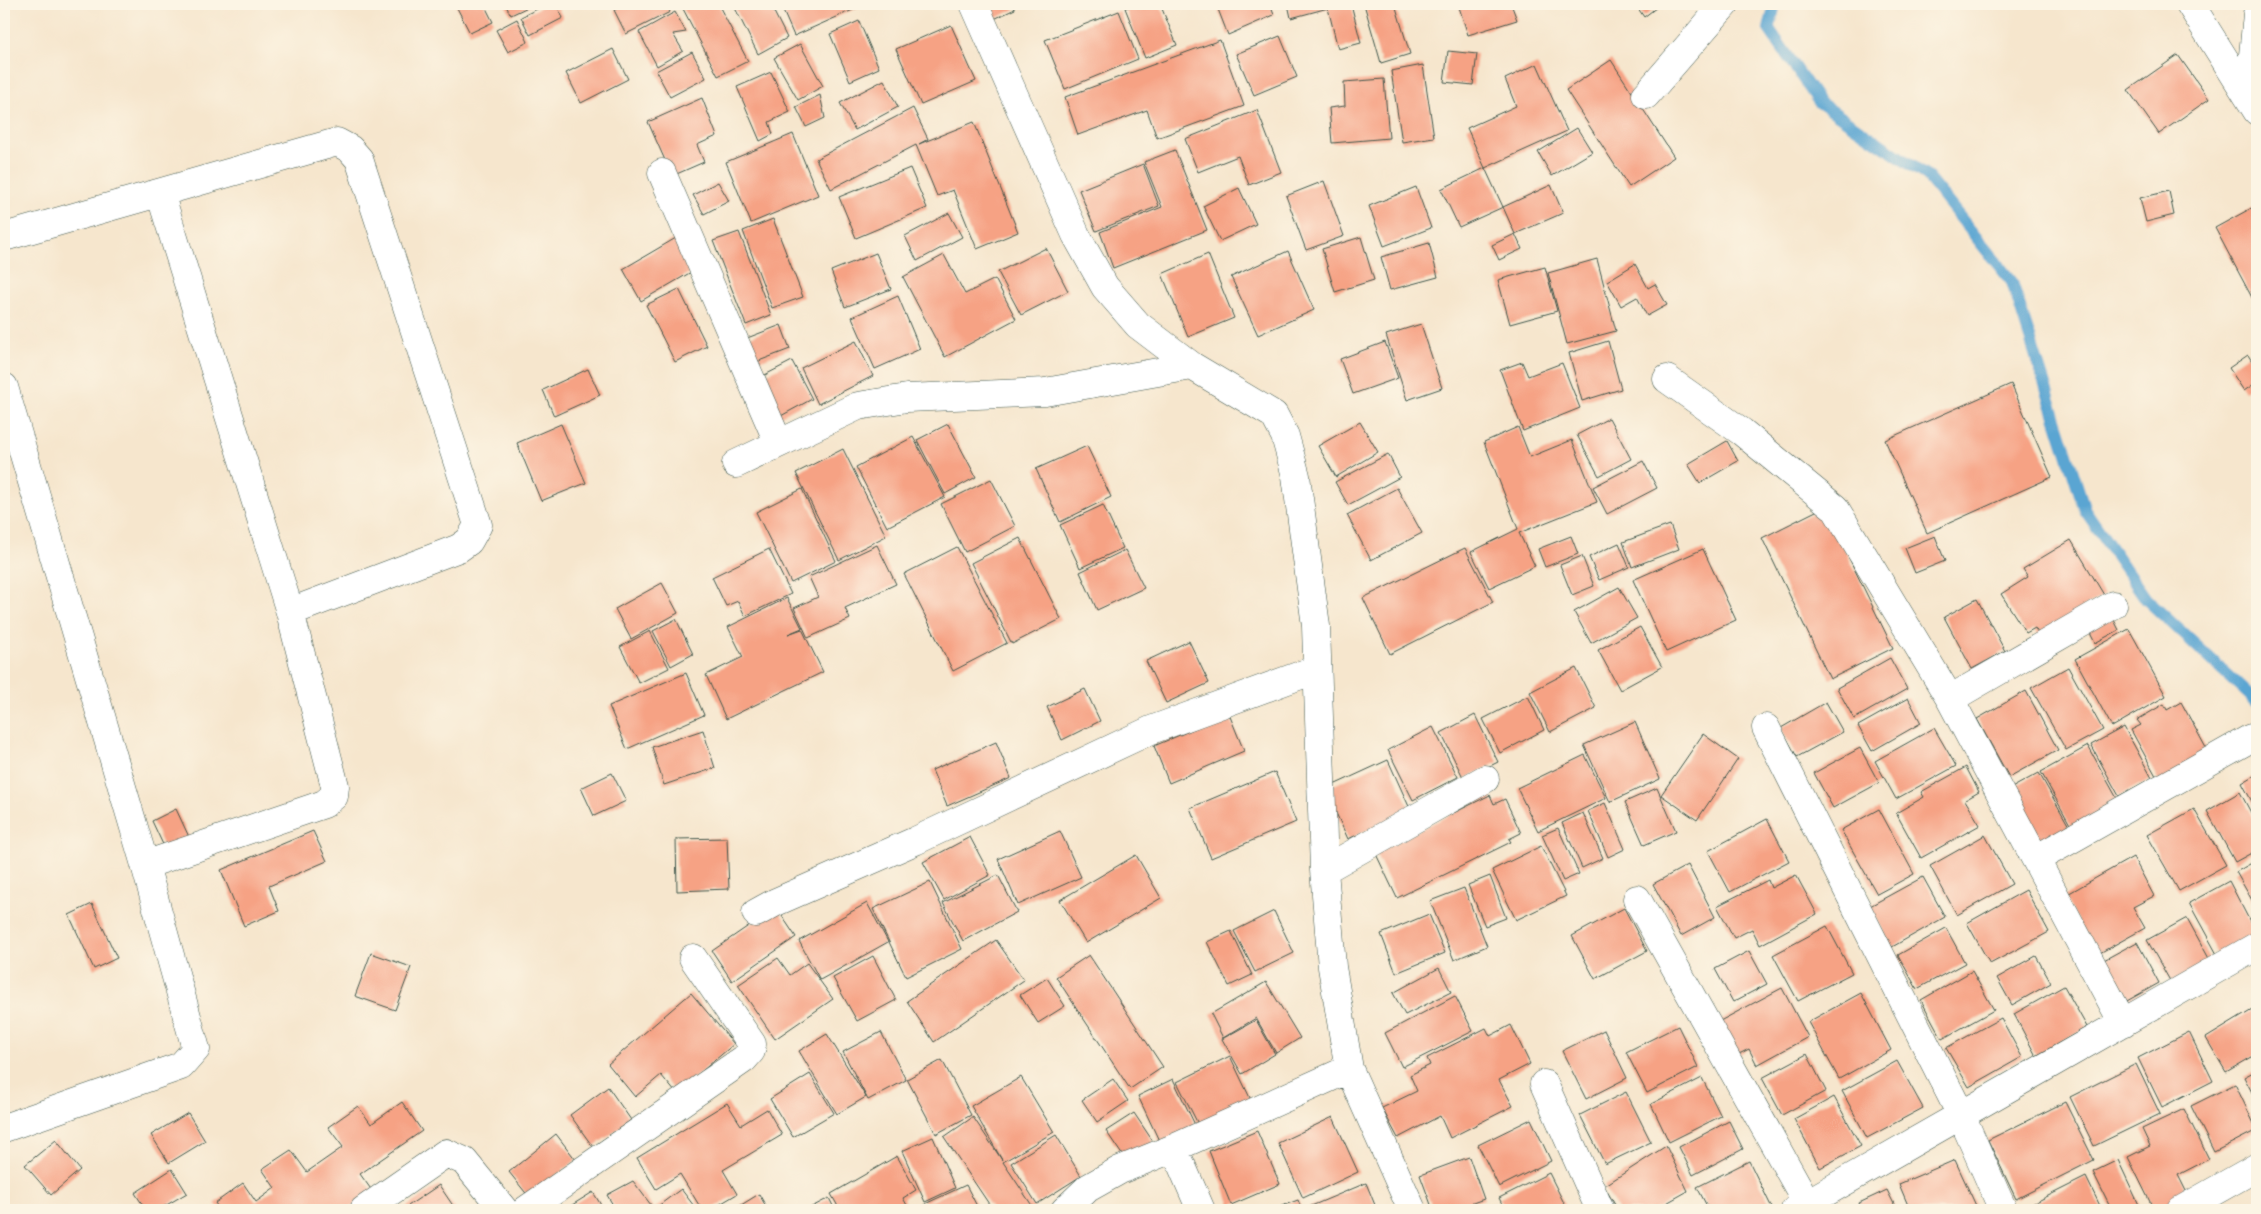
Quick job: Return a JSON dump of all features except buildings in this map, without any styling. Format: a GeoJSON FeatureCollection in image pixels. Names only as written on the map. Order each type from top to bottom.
{"type":"FeatureCollection","features":[{"type":"Feature","properties":{"kind":"street"},"geometry":{"type":"LineString","coordinates":[[974,4],[1076,236],[1105,287],[1138,325],[1192,366],[1274,415],[1285,436],[1296,476],[1316,626],[1320,698],[1324,870],[1329,946],[1349,1069],[1412,1210]]}},
{"type":"Feature","properties":{"kind":"street"},"geometry":{"type":"LineString","coordinates":[[1646,94],[1725,4]]}},
{"type":"Feature","properties":{"kind":"street"},"geometry":{"type":"LineString","coordinates":[[2190,4],[2253,104]]}},
{"type":"Feature","properties":{"kind":"street"},"geometry":{"type":"LineString","coordinates":[[2253,104],[2257,14]]}},
{"type":"Feature","properties":{"kind":"street"},"geometry":{"type":"LineString","coordinates":[[4,237],[337,142],[350,149],[359,159],[478,525],[469,541],[459,548],[290,612]]}},
{"type":"Feature","properties":{"kind":"street"},"geometry":{"type":"LineString","coordinates":[[662,173],[778,442]]}},
{"type":"Feature","properties":{"kind":"street"},"geometry":{"type":"LineString","coordinates":[[145,865],[324,804],[334,796],[335,786],[290,612],[160,193]]}},
{"type":"Feature","properties":{"kind":"street"},"geometry":{"type":"LineString","coordinates":[[736,464],[778,442],[858,406],[907,398],[1046,392],[1192,366]]}},
{"type":"Feature","properties":{"kind":"street"},"geometry":{"type":"LineString","coordinates":[[1667,379],[1742,432],[1835,508],[1950,700],[2123,1023]]}},
{"type":"Feature","properties":{"kind":"street"},"geometry":{"type":"LineString","coordinates":[[4,387],[145,865],[196,1049],[181,1066],[5,1123]]}},
{"type":"Feature","properties":{"kind":"street"},"geometry":{"type":"LineString","coordinates":[[1950,700],[2113,605]]}},
{"type":"Feature","properties":{"kind":"street"},"geometry":{"type":"LineString","coordinates":[[756,913],[776,902],[888,853],[1151,730],[1317,669]]}},
{"type":"Feature","properties":{"kind":"street"},"geometry":{"type":"LineString","coordinates":[[1766,728],[1961,1115],[2003,1210]]}},
{"type":"Feature","properties":{"kind":"street"},"geometry":{"type":"LineString","coordinates":[[2036,859],[2251,738]]}},
{"type":"Feature","properties":{"kind":"street"},"geometry":{"type":"LineString","coordinates":[[1324,870],[1484,779]]}},
{"type":"Feature","properties":{"kind":"street"},"geometry":{"type":"LineString","coordinates":[[1637,899],[1805,1208],[1961,1115],[2257,946]]}},
{"type":"Feature","properties":{"kind":"street"},"geometry":{"type":"LineString","coordinates":[[526,1210],[744,1059],[751,1051],[752,1044],[693,958]]}},
{"type":"Feature","properties":{"kind":"street"},"geometry":{"type":"LineString","coordinates":[[1064,1210],[1088,1188],[1120,1170],[1174,1148],[1349,1069]]}},
{"type":"Feature","properties":{"kind":"street"},"geometry":{"type":"LineString","coordinates":[[1544,1084],[1600,1210]]}},
{"type":"Feature","properties":{"kind":"street"},"geometry":{"type":"LineString","coordinates":[[1174,1148],[1201,1210]]}},
{"type":"Feature","properties":{"kind":"street"},"geometry":{"type":"LineString","coordinates":[[364,1210],[446,1153],[464,1160],[504,1210]]}},
{"type":"Feature","properties":{"kind":"street"},"geometry":{"type":"LineString","coordinates":[[2191,1208],[2257,1167]]}},
{"type":"Feature","properties":{"kind":"waterway"},"geometry":{"type":"LineString","coordinates":[[1775,4],[1769,29],[1819,102],[1927,176],[2012,282],[2085,510],[2146,599],[2257,702]]}}]}
